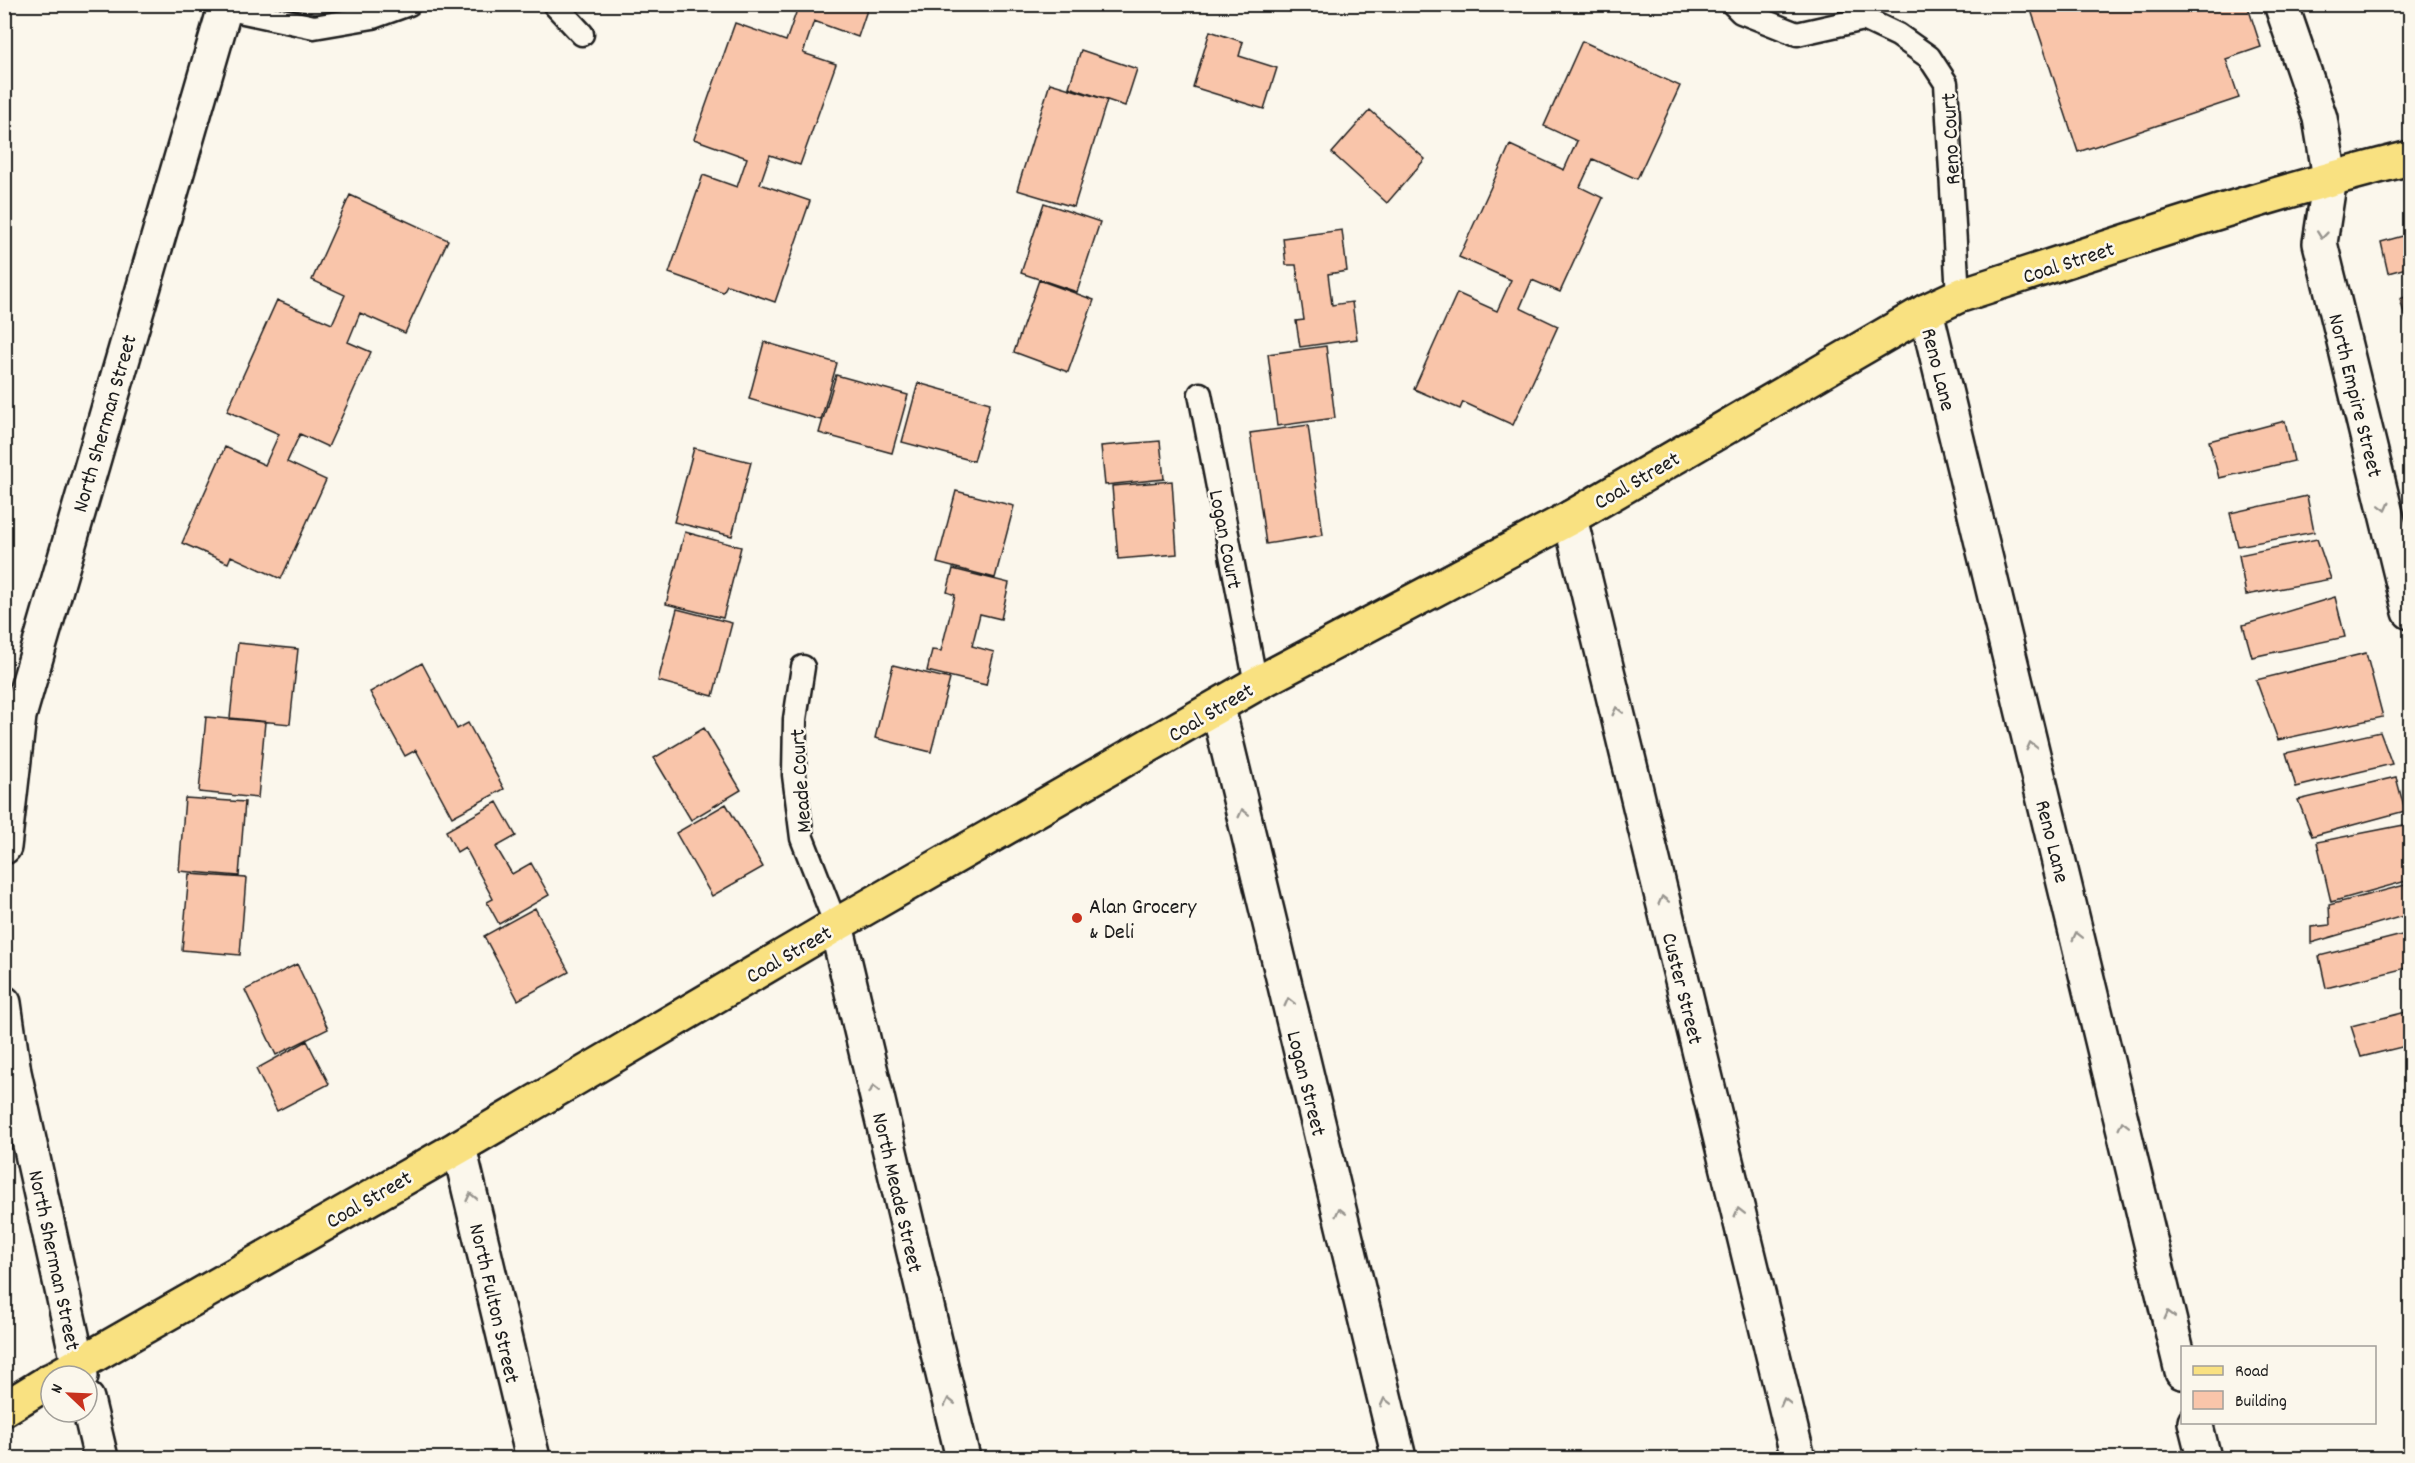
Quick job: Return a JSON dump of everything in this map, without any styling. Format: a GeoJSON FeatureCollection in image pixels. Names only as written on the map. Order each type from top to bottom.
{"type":"FeatureCollection","features":[{"type":"Feature","properties":{"kind":"main road","name":"Coal Street"},"geometry":{"type":"LineString","coordinates":[[87,1364],[836,925],[1218,708],[1256,684],[1570,518],[1926,311],[1958,296],[2330,178],[2410,158]]}},
{"type":"Feature","properties":{"kind":"main road"},"geometry":{"type":"LineString","coordinates":[[4,1409],[39,1387]]}},
{"type":"Feature","properties":{"kind":"street","name":"North Empire Street"},"geometry":{"type":"LineString","coordinates":[[2282,5],[2320,118],[2330,178],[2320,243],[2410,612]]}},
{"type":"Feature","properties":{"kind":"street","name":"North Sherman Street"},"geometry":{"type":"LineString","coordinates":[[4,847],[19,716],[225,6]]}},
{"type":"Feature","properties":{"kind":"street","name":"Reno Lane"},"geometry":{"type":"LineString","coordinates":[[1926,311],[2181,1368]]}},
{"type":"Feature","properties":{"kind":"street","name":"Custer Street"},"geometry":{"type":"LineString","coordinates":[[1570,518],[1798,1458]]}},
{"type":"Feature","properties":{"kind":"street","name":"Logan Street"},"geometry":{"type":"LineString","coordinates":[[1218,708],[1399,1458]]}},
{"type":"Feature","properties":{"kind":"street","name":"North Meade Street"},"geometry":{"type":"LineString","coordinates":[[836,925],[963,1458]]}},
{"type":"Feature","properties":{"kind":"street","name":"North Sherman Street"},"geometry":{"type":"LineString","coordinates":[[4,1003],[14,1072],[71,1364]]}},
{"type":"Feature","properties":{"kind":"street","name":"North Fulton Street"},"geometry":{"type":"LineString","coordinates":[[459,1147],[533,1458]]}},
{"type":"Feature","properties":{"kind":"street"},"geometry":{"type":"LineString","coordinates":[[93,1424],[101,1458]]}},
{"type":"Feature","properties":{"kind":"street"},"geometry":{"type":"LineString","coordinates":[[2196,1424],[2204,1458]]}},
{"type":"Feature","properties":{"kind":"lane"},"geometry":{"type":"LineString","coordinates":[[225,6],[314,27],[373,16],[409,4]]}},
{"type":"Feature","properties":{"kind":"lane"},"geometry":{"type":"LineString","coordinates":[[555,4],[582,34]]}},
{"type":"Feature","properties":{"kind":"lane","name":"Reno Court"},"geometry":{"type":"LineString","coordinates":[[1733,4],[1742,12],[1797,34],[1864,19],[1898,35],[1929,57],[1946,83],[1958,296]]}},
{"type":"Feature","properties":{"kind":"lane","name":"Logan Court"},"geometry":{"type":"LineString","coordinates":[[1200,394],[1256,684]]}},
{"type":"Feature","properties":{"kind":"lane","name":"Meade Court"},"geometry":{"type":"LineString","coordinates":[[803,667],[795,719],[794,775],[802,838],[836,925]]}},
{"type":"Feature","properties":{"kind":"building"},"geometry":{"type":"Polygon","coordinates":[[[780,4],[869,4],[858,37],[814,21],[803,53],[836,64],[800,165],[770,155],[760,184],[810,201],[775,302],[727,285],[723,292],[669,273],[703,175],[737,187],[747,158],[694,139],[735,23],[786,41],[797,10],[780,4]]]}},
{"type":"Feature","properties":{"kind":"building"},"geometry":{"type":"Polygon","coordinates":[[[2029,4],[2247,4],[2261,47],[2226,59],[2239,98],[2078,152],[2029,4]]]}},
{"type":"Feature","properties":{"kind":"building"},"geometry":{"type":"Polygon","coordinates":[[[1210,31],[1243,42],[1239,56],[1277,68],[1264,109],[1193,87],[1210,31]]]}},
{"type":"Feature","properties":{"kind":"building"},"geometry":{"type":"Polygon","coordinates":[[[1582,41],[1680,86],[1637,179],[1593,159],[1580,187],[1603,198],[1560,292],[1532,280],[1520,308],[1558,326],[1513,425],[1463,402],[1460,409],[1414,389],[1457,293],[1497,311],[1511,280],[1459,257],[1510,145],[1564,170],[1577,141],[1544,126],[1582,41]]]}},
{"type":"Feature","properties":{"kind":"building"},"geometry":{"type":"Polygon","coordinates":[[[1081,50],[1137,69],[1125,106],[1069,87],[1081,50]]]}},
{"type":"Feature","properties":{"kind":"building"},"geometry":{"type":"Polygon","coordinates":[[[1050,83],[1107,100],[1074,207],[1017,190],[1050,83]]]}},
{"type":"Feature","properties":{"kind":"building"},"geometry":{"type":"Polygon","coordinates":[[[1370,110],[1425,159],[1387,203],[1332,153],[1370,110]]]}},
{"type":"Feature","properties":{"kind":"building"},"geometry":{"type":"Polygon","coordinates":[[[350,195],[448,240],[405,333],[360,313],[348,342],[371,352],[328,447],[300,434],[287,462],[326,480],[281,579],[231,556],[228,563],[182,543],[225,447],[265,465],[279,434],[227,411],[277,300],[332,324],[345,295],[312,280],[350,195]]]}},
{"type":"Feature","properties":{"kind":"building"},"geometry":{"type":"Polygon","coordinates":[[[1044,203],[1100,222],[1077,292],[1021,273],[1044,203]]]}},
{"type":"Feature","properties":{"kind":"building"},"geometry":{"type":"Polygon","coordinates":[[[1342,230],[1347,271],[1328,274],[1332,305],[1352,302],[1357,339],[1300,347],[1296,321],[1304,320],[1296,265],[1286,265],[1283,238],[1342,230]]]}},
{"type":"Feature","properties":{"kind":"building"},"geometry":{"type":"Polygon","coordinates":[[[2410,234],[2410,267],[2388,273],[2381,242],[2410,234]]]}},
{"type":"Feature","properties":{"kind":"building"},"geometry":{"type":"Polygon","coordinates":[[[1039,280],[1094,300],[1068,372],[1014,352],[1039,280]]]}},
{"type":"Feature","properties":{"kind":"building"},"geometry":{"type":"Polygon","coordinates":[[[2410,295],[2410,327],[2408,328],[2400,299],[2410,295]]]}},
{"type":"Feature","properties":{"kind":"building"},"geometry":{"type":"Polygon","coordinates":[[[764,342],[837,363],[821,420],[749,399],[764,342]]]}},
{"type":"Feature","properties":{"kind":"building"},"geometry":{"type":"Polygon","coordinates":[[[1326,346],[1335,418],[1277,426],[1268,354],[1326,346]]]}},
{"type":"Feature","properties":{"kind":"building"},"geometry":{"type":"Polygon","coordinates":[[[836,375],[908,395],[892,453],[819,433],[836,375]]]}},
{"type":"Feature","properties":{"kind":"building"},"geometry":{"type":"Polygon","coordinates":[[[918,383],[990,403],[974,461],[902,442],[918,383]]]}},
{"type":"Feature","properties":{"kind":"building"},"geometry":{"type":"Polygon","coordinates":[[[2285,421],[2294,461],[2219,478],[2209,441],[2285,421]]]}},
{"type":"Feature","properties":{"kind":"building"},"geometry":{"type":"Polygon","coordinates":[[[1308,425],[1323,535],[1266,544],[1250,433],[1308,425]]]}},
{"type":"Feature","properties":{"kind":"building"},"geometry":{"type":"Polygon","coordinates":[[[1160,441],[1164,479],[1105,485],[1101,446],[1160,441]]]}},
{"type":"Feature","properties":{"kind":"building"},"geometry":{"type":"Polygon","coordinates":[[[694,448],[751,462],[732,536],[674,522],[694,448]]]}},
{"type":"Feature","properties":{"kind":"building"},"geometry":{"type":"Polygon","coordinates":[[[1172,481],[1177,554],[1118,559],[1112,486],[1172,481]]]}},
{"type":"Feature","properties":{"kind":"building"},"geometry":{"type":"Polygon","coordinates":[[[956,491],[1014,506],[995,578],[937,563],[956,491]]]}},
{"type":"Feature","properties":{"kind":"building"},"geometry":{"type":"Polygon","coordinates":[[[2307,496],[2314,532],[2238,546],[2230,513],[2307,496]]]}},
{"type":"Feature","properties":{"kind":"building"},"geometry":{"type":"Polygon","coordinates":[[[685,532],[741,547],[723,618],[666,604],[685,532]]]}},
{"type":"Feature","properties":{"kind":"building"},"geometry":{"type":"Polygon","coordinates":[[[2317,539],[2331,579],[2246,595],[2239,555],[2317,539]]]}},
{"type":"Feature","properties":{"kind":"building"},"geometry":{"type":"Polygon","coordinates":[[[953,569],[1009,583],[1001,619],[980,614],[972,646],[994,652],[986,685],[927,671],[932,650],[941,651],[955,595],[947,592],[953,569]]]}},
{"type":"Feature","properties":{"kind":"building"},"geometry":{"type":"Polygon","coordinates":[[[2335,597],[2345,637],[2252,657],[2243,625],[2335,597]]]}},
{"type":"Feature","properties":{"kind":"building"},"geometry":{"type":"Polygon","coordinates":[[[677,609],[732,623],[713,696],[658,681],[677,609]]]}},
{"type":"Feature","properties":{"kind":"building"},"geometry":{"type":"Polygon","coordinates":[[[238,643],[298,649],[290,724],[230,718],[238,643]]]}},
{"type":"Feature","properties":{"kind":"building"},"geometry":{"type":"Polygon","coordinates":[[[2366,653],[2383,717],[2278,740],[2256,680],[2366,653]]]}},
{"type":"Feature","properties":{"kind":"building"},"geometry":{"type":"Polygon","coordinates":[[[422,663],[457,729],[468,723],[504,789],[452,817],[416,750],[405,756],[370,692],[422,663]]]}},
{"type":"Feature","properties":{"kind":"building"},"geometry":{"type":"Polygon","coordinates":[[[893,665],[950,679],[931,752],[875,738],[893,665]]]}},
{"type":"Feature","properties":{"kind":"building"},"geometry":{"type":"Polygon","coordinates":[[[206,717],[265,722],[258,798],[199,792],[206,717]]]}},
{"type":"Feature","properties":{"kind":"building"},"geometry":{"type":"Polygon","coordinates":[[[704,728],[741,790],[691,820],[654,758],[704,728]]]}},
{"type":"Feature","properties":{"kind":"building"},"geometry":{"type":"Polygon","coordinates":[[[2380,732],[2392,764],[2296,787],[2286,753],[2380,732]]]}},
{"type":"Feature","properties":{"kind":"building"},"geometry":{"type":"Polygon","coordinates":[[[2396,777],[2405,811],[2312,836],[2298,800],[2396,777]]]}},
{"type":"Feature","properties":{"kind":"building"},"geometry":{"type":"Polygon","coordinates":[[[185,798],[245,802],[239,876],[179,871],[185,798]]]}},
{"type":"Feature","properties":{"kind":"building"},"geometry":{"type":"Polygon","coordinates":[[[497,802],[516,836],[496,847],[512,874],[531,863],[549,895],[499,924],[487,902],[493,899],[465,847],[457,852],[446,831],[497,802]]]}},
{"type":"Feature","properties":{"kind":"building"},"geometry":{"type":"Polygon","coordinates":[[[726,804],[763,867],[712,896],[676,833],[726,804]]]}},
{"type":"Feature","properties":{"kind":"building"},"geometry":{"type":"Polygon","coordinates":[[[2409,824],[2410,880],[2331,902],[2317,842],[2409,824]]]}},
{"type":"Feature","properties":{"kind":"building"},"geometry":{"type":"Polygon","coordinates":[[[189,874],[246,878],[240,955],[182,950],[189,874]]]}},
{"type":"Feature","properties":{"kind":"building"},"geometry":{"type":"Polygon","coordinates":[[[2409,884],[2410,914],[2311,943],[2311,927],[2330,925],[2329,905],[2409,884]]]}},
{"type":"Feature","properties":{"kind":"building"},"geometry":{"type":"Polygon","coordinates":[[[535,908],[569,972],[518,1000],[484,936],[535,908]]]}},
{"type":"Feature","properties":{"kind":"building"},"geometry":{"type":"Polygon","coordinates":[[[2410,933],[2410,967],[2326,988],[2319,956],[2410,933]]]}},
{"type":"Feature","properties":{"kind":"building"},"geometry":{"type":"Polygon","coordinates":[[[297,964],[328,1029],[276,1055],[245,990],[297,964]]]}},
{"type":"Feature","properties":{"kind":"building"},"geometry":{"type":"Polygon","coordinates":[[[2410,1011],[2410,1045],[2361,1057],[2351,1026],[2410,1011]]]}},
{"type":"Feature","properties":{"kind":"building"},"geometry":{"type":"Polygon","coordinates":[[[307,1041],[329,1084],[277,1111],[256,1069],[307,1041]]]}},
{"type":"Feature","properties":{"kind":"place","name":"Alan Grocery & Deli"},"geometry":{"type":"Point","coordinates":[1077,918]}}]}
